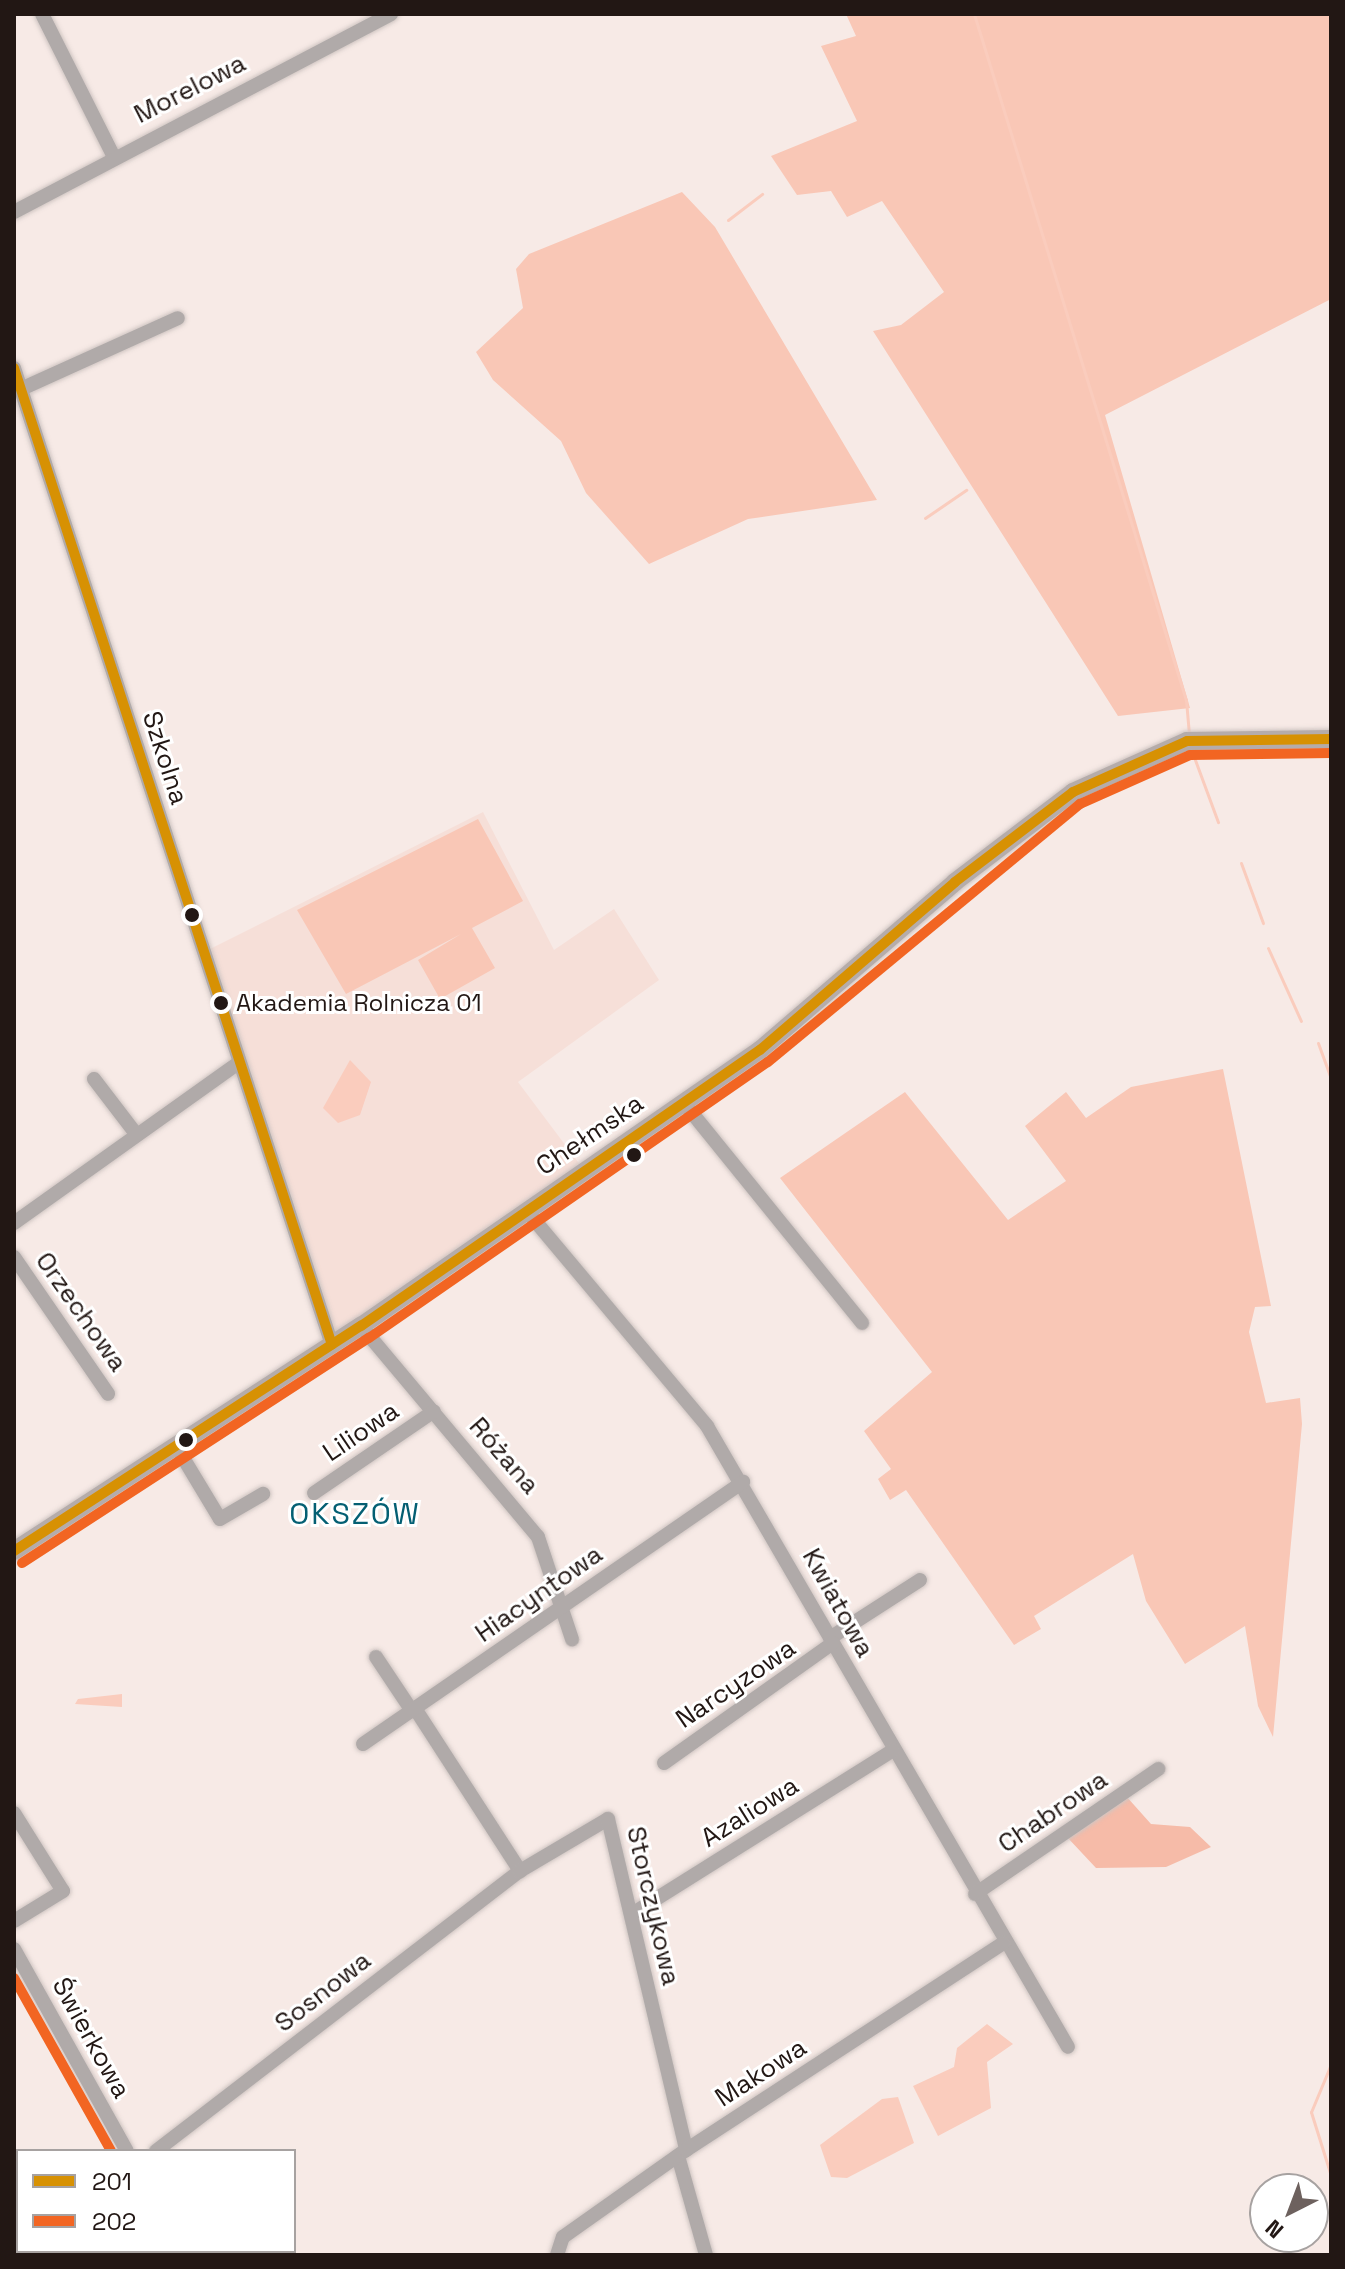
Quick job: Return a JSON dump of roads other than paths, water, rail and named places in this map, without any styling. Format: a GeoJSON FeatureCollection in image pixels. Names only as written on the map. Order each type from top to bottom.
{"type":"FeatureCollection","features":[{"type":"Feature","properties":{"kind":"main road","name":"Chełmska"},"geometry":{"type":"LineString","coordinates":[[14,1551],[361,1326],[771,1042],[1041,814],[1085,784],[1178,744],[1198,739],[1331,739]]}},
{"type":"Feature","properties":{"kind":"street"},"geometry":{"type":"LineString","coordinates":[[42,14],[113,155]]}},
{"type":"Feature","properties":{"kind":"street","name":"Morelowa"},"geometry":{"type":"LineString","coordinates":[[14,212],[113,155],[391,14]]}},
{"type":"Feature","properties":{"kind":"street"},"geometry":{"type":"LineString","coordinates":[[21,389],[178,318]]}},
{"type":"Feature","properties":{"kind":"street","name":"Szkolna"},"geometry":{"type":"LineString","coordinates":[[14,368],[237,1064],[332,1345]]}},
{"type":"Feature","properties":{"kind":"street"},"geometry":{"type":"LineString","coordinates":[[14,1223],[237,1064]]}},
{"type":"Feature","properties":{"kind":"street"},"geometry":{"type":"LineString","coordinates":[[94,1079],[136,1134]]}},
{"type":"Feature","properties":{"kind":"street"},"geometry":{"type":"LineString","coordinates":[[684,1103],[862,1323]]}},
{"type":"Feature","properties":{"kind":"street","name":"Kwiatowa"},"geometry":{"type":"LineString","coordinates":[[526,1210],[707,1426],[743,1482],[975,1894],[1068,2047]]}},
{"type":"Feature","properties":{"kind":"street","name":"Orzechowa"},"geometry":{"type":"LineString","coordinates":[[14,1257],[108,1394]]}},
{"type":"Feature","properties":{"kind":"street","name":"Różana"},"geometry":{"type":"LineString","coordinates":[[361,1326],[538,1537],[563,1604],[572,1639]]}},
{"type":"Feature","properties":{"kind":"street","name":"Liliowa"},"geometry":{"type":"LineString","coordinates":[[314,1493],[434,1411]]}},
{"type":"Feature","properties":{"kind":"street"},"geometry":{"type":"LineString","coordinates":[[176,1446],[220,1519],[263,1494]]}},
{"type":"Feature","properties":{"kind":"street","name":"Hiacyntowa"},"geometry":{"type":"LineString","coordinates":[[363,1744],[743,1482]]}},
{"type":"Feature","properties":{"kind":"street","name":"Narcyzowa"},"geometry":{"type":"LineString","coordinates":[[664,1763],[831,1640],[920,1580]]}},
{"type":"Feature","properties":{"kind":"street"},"geometry":{"type":"LineString","coordinates":[[376,1657],[520,1871]]}},
{"type":"Feature","properties":{"kind":"street","name":"Azaliowa"},"geometry":{"type":"LineString","coordinates":[[632,1914],[893,1750]]}},
{"type":"Feature","properties":{"kind":"street","name":"Chabrowa"},"geometry":{"type":"LineString","coordinates":[[975,1894],[1158,1769]]}},
{"type":"Feature","properties":{"kind":"street"},"geometry":{"type":"LineString","coordinates":[[14,1813],[63,1891],[14,1921]]}},
{"type":"Feature","properties":{"kind":"street","name":"Storczykowa"},"geometry":{"type":"LineString","coordinates":[[520,1871],[608,1819],[632,1914],[706,2255]]}},
{"type":"Feature","properties":{"kind":"street","name":"Sosnowa"},"geometry":{"type":"LineString","coordinates":[[159,2149],[520,1871]]}},
{"type":"Feature","properties":{"kind":"street","name":"Makowa"},"geometry":{"type":"LineString","coordinates":[[557,2255],[563,2237],[682,2153],[1004,1943]]}},
{"type":"Feature","properties":{"kind":"street","name":"Świerkowa"},"geometry":{"type":"LineString","coordinates":[[14,1949],[126,2149]]}},
{"type":"Feature","properties":{"kind":"waterway"},"geometry":{"type":"LineString","coordinates":[[974,14],[1186,700],[1189,734]]}},
{"type":"Feature","properties":{"kind":"waterway"},"geometry":{"type":"LineString","coordinates":[[728,220],[762,194]]}},
{"type":"Feature","properties":{"kind":"waterway"},"geometry":{"type":"LineString","coordinates":[[925,518],[966,490]]}},
{"type":"Feature","properties":{"kind":"waterway"},"geometry":{"type":"LineString","coordinates":[[1191,749],[1218,822]]}},
{"type":"Feature","properties":{"kind":"waterway"},"geometry":{"type":"LineString","coordinates":[[1241,863],[1263,923]]}},
{"type":"Feature","properties":{"kind":"waterway"},"geometry":{"type":"LineString","coordinates":[[1268,948],[1301,1021]]}},
{"type":"Feature","properties":{"kind":"waterway"},"geometry":{"type":"LineString","coordinates":[[1318,1043],[1331,1078]]}},
{"type":"Feature","properties":{"kind":"waterway"},"geometry":{"type":"LineString","coordinates":[[1331,2064],[1311,2112],[1331,2176]]}},
{"type":"Feature","properties":{"kind":"place","name":"Akademia Rolnicza 01"},"geometry":{"type":"Point","coordinates":[221,1003]}},
{"type":"Feature","properties":{"kind":"district","name":"OKSZÓW"},"geometry":{"type":"Point","coordinates":[355,1514]}}]}
